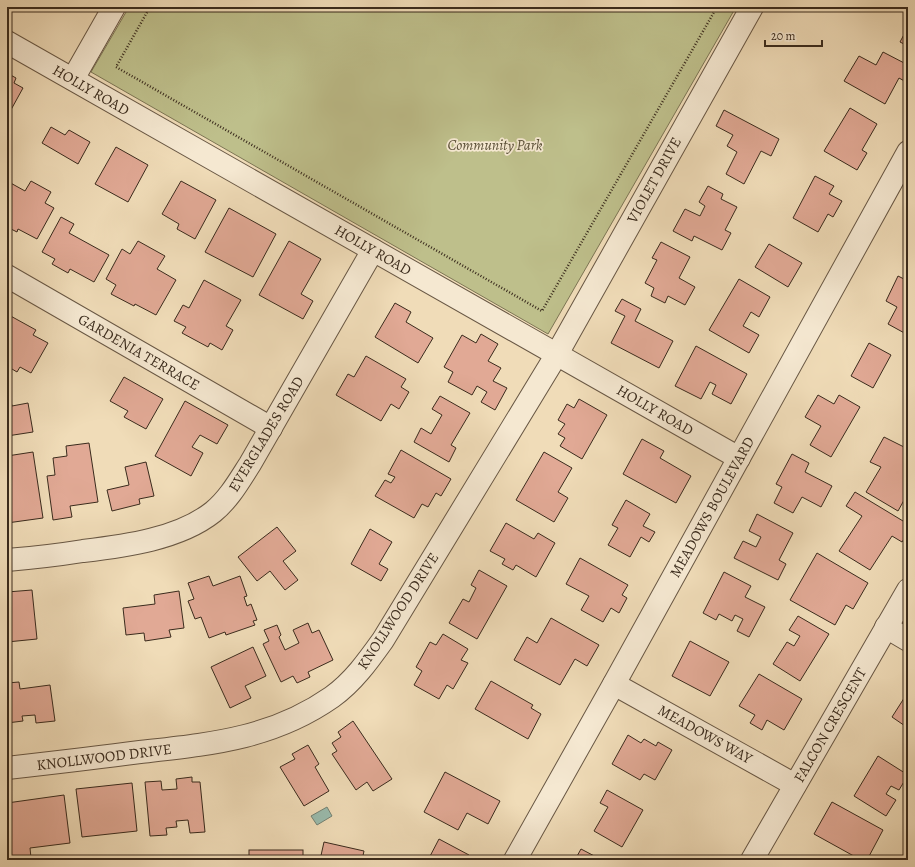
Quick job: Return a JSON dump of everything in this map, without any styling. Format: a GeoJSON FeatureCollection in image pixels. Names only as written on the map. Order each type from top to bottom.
{"type":"FeatureCollection","features":[{"type":"Feature","properties":{"kind":"street"},"geometry":{"type":"LineString","coordinates":[[73,79],[114,7]]}},
{"type":"Feature","properties":{"kind":"street","name":"VIOLET DRIVE"},"geometry":{"type":"LineString","coordinates":[[556,354],[752,7]]}},
{"type":"Feature","properties":{"kind":"street","name":"HOLLY ROAD"},"geometry":{"type":"LineString","coordinates":[[7,42],[739,458]]}},
{"type":"Feature","properties":{"kind":"street","name":"MEADOWS BOULEVARD"},"geometry":{"type":"LineString","coordinates":[[515,860],[908,152]]}},
{"type":"Feature","properties":{"kind":"street","name":"EVERGLADES ROAD"},"geometry":{"type":"LineString","coordinates":[[7,560],[48,556],[135,543],[171,533],[194,524],[214,512],[242,477],[373,250]]}},
{"type":"Feature","properties":{"kind":"street","name":"GARDENIA TERRACE"},"geometry":{"type":"LineString","coordinates":[[7,276],[271,428]]}},
{"type":"Feature","properties":{"kind":"street","name":"KNOLLWOOD DRIVE"},"geometry":{"type":"LineString","coordinates":[[7,768],[233,740],[270,729],[304,714],[333,696],[359,672],[383,640],[556,354]]}},
{"type":"Feature","properties":{"kind":"street","name":"FALCON CRESCENT"},"geometry":{"type":"LineString","coordinates":[[752,860],[908,590]]}},
{"type":"Feature","properties":{"kind":"street"},"geometry":{"type":"LineString","coordinates":[[886,627],[908,640]]}},
{"type":"Feature","properties":{"kind":"street","name":"MEADOWS WAY"},"geometry":{"type":"LineString","coordinates":[[614,684],[795,785]]}},
{"type":"Feature","properties":{"kind":"path"},"geometry":{"type":"LineString","coordinates":[[150,7],[116,67],[542,311],[717,7]]}},
{"type":"Feature","properties":{"kind":"green space","name":"Community Park"},"geometry":{"type":"Polygon","coordinates":[[[129,7],[736,7],[548,334],[91,72],[129,7]]]}},
{"type":"Feature","properties":{"kind":"shaded area"},"geometry":{"type":"Polygon","coordinates":[[[327,807],[332,816],[317,825],[311,816],[327,807]]]}},
{"type":"Feature","properties":{"kind":"building"},"geometry":{"type":"Polygon","coordinates":[[[908,27],[908,46],[900,42],[908,27]]]}},
{"type":"Feature","properties":{"kind":"building"},"geometry":{"type":"Polygon","coordinates":[[[883,52],[908,65],[908,83],[899,78],[885,104],[844,81],[859,56],[876,65],[883,52]]]}},
{"type":"Feature","properties":{"kind":"building"},"geometry":{"type":"Polygon","coordinates":[[[7,73],[16,78],[14,83],[23,88],[7,117],[7,73]]]}},
{"type":"Feature","properties":{"kind":"building"},"geometry":{"type":"Polygon","coordinates":[[[850,108],[877,124],[862,150],[867,153],[857,170],[824,151],[850,108]]]}},
{"type":"Feature","properties":{"kind":"building"},"geometry":{"type":"Polygon","coordinates":[[[724,110],[779,139],[771,156],[761,151],[744,184],[726,174],[737,152],[727,146],[733,135],[716,126],[724,110]]]}},
{"type":"Feature","properties":{"kind":"building"},"geometry":{"type":"Polygon","coordinates":[[[51,127],[65,135],[69,130],[90,142],[78,164],[42,143],[51,127]]]}},
{"type":"Feature","properties":{"kind":"building"},"geometry":{"type":"Polygon","coordinates":[[[116,147],[148,165],[128,202],[95,184],[116,147]]]}},
{"type":"Feature","properties":{"kind":"building"},"geometry":{"type":"Polygon","coordinates":[[[815,176],[834,186],[829,194],[842,201],[833,217],[828,214],[818,232],[793,218],[815,176]]]}},
{"type":"Feature","properties":{"kind":"building"},"geometry":{"type":"Polygon","coordinates":[[[7,181],[25,191],[31,181],[51,192],[45,203],[54,208],[37,239],[18,229],[17,232],[7,227],[7,181]]]}},
{"type":"Feature","properties":{"kind":"building"},"geometry":{"type":"Polygon","coordinates":[[[181,181],[216,200],[195,239],[177,229],[179,224],[162,214],[181,181]]]}},
{"type":"Feature","properties":{"kind":"building"},"geometry":{"type":"Polygon","coordinates":[[[708,186],[723,194],[721,199],[737,207],[725,230],[731,233],[722,250],[694,236],[692,241],[673,231],[685,209],[700,216],[705,206],[699,202],[708,186]]]}},
{"type":"Feature","properties":{"kind":"building"},"geometry":{"type":"Polygon","coordinates":[[[229,208],[276,234],[253,277],[205,252],[229,208]]]}},
{"type":"Feature","properties":{"kind":"building"},"geometry":{"type":"Polygon","coordinates":[[[61,217],[74,224],[69,233],[109,255],[94,282],[70,269],[68,273],[52,264],[55,259],[42,252],[61,217]]]}},
{"type":"Feature","properties":{"kind":"building"},"geometry":{"type":"Polygon","coordinates":[[[138,241],[165,256],[157,269],[176,280],[156,315],[111,294],[116,285],[106,279],[122,249],[130,254],[138,241]]]}},
{"type":"Feature","properties":{"kind":"building"},"geometry":{"type":"Polygon","coordinates":[[[289,241],[321,259],[301,294],[313,301],[303,319],[259,295],[289,241]]]}},
{"type":"Feature","properties":{"kind":"building"},"geometry":{"type":"Polygon","coordinates":[[[661,242],[690,257],[679,278],[695,287],[685,305],[668,296],[665,303],[651,296],[654,288],[645,283],[657,260],[652,258],[661,242]]]}},
{"type":"Feature","properties":{"kind":"building"},"geometry":{"type":"Polygon","coordinates":[[[769,244],[802,263],[788,287],[755,267],[769,244]]]}},
{"type":"Feature","properties":{"kind":"building"},"geometry":{"type":"Polygon","coordinates":[[[898,276],[908,281],[908,335],[888,324],[897,307],[886,301],[898,276]]]}},
{"type":"Feature","properties":{"kind":"building"},"geometry":{"type":"Polygon","coordinates":[[[739,279],[770,297],[759,317],[751,312],[743,326],[759,335],[749,353],[709,330],[739,279]]]}},
{"type":"Feature","properties":{"kind":"building"},"geometry":{"type":"Polygon","coordinates":[[[204,280],[241,300],[226,326],[233,330],[222,350],[210,343],[208,347],[182,333],[186,327],[174,321],[183,305],[189,308],[204,280]]]}},
{"type":"Feature","properties":{"kind":"building"},"geometry":{"type":"Polygon","coordinates":[[[622,299],[641,309],[635,321],[673,341],[659,368],[611,343],[625,316],[615,311],[622,299]]]}},
{"type":"Feature","properties":{"kind":"building"},"geometry":{"type":"Polygon","coordinates":[[[395,303],[411,312],[406,322],[433,338],[418,363],[375,337],[395,303]]]}},
{"type":"Feature","properties":{"kind":"building"},"geometry":{"type":"Polygon","coordinates":[[[7,314],[36,330],[33,335],[48,343],[31,373],[20,367],[17,372],[7,366],[7,314]]]}},
{"type":"Feature","properties":{"kind":"building"},"geometry":{"type":"Polygon","coordinates":[[[481,334],[498,344],[488,361],[501,368],[493,381],[507,388],[495,410],[481,402],[487,392],[477,386],[472,395],[448,382],[453,372],[444,367],[462,335],[476,343],[481,334]]]}},
{"type":"Feature","properties":{"kind":"building"},"geometry":{"type":"Polygon","coordinates":[[[869,343],[891,355],[873,388],[851,376],[869,343]]]}},
{"type":"Feature","properties":{"kind":"building"},"geometry":{"type":"Polygon","coordinates":[[[696,346],[747,374],[731,404],[712,394],[716,385],[710,382],[701,399],[675,386],[696,346]]]}},
{"type":"Feature","properties":{"kind":"building"},"geometry":{"type":"Polygon","coordinates":[[[366,356],[406,379],[401,387],[409,392],[399,409],[391,404],[381,421],[336,395],[348,374],[354,377],[366,356]]]}},
{"type":"Feature","properties":{"kind":"building"},"geometry":{"type":"Polygon","coordinates":[[[124,377],[163,399],[146,429],[124,417],[128,411],[110,401],[124,377]]]}},
{"type":"Feature","properties":{"kind":"building"},"geometry":{"type":"Polygon","coordinates":[[[9,391],[12,406],[28,403],[33,432],[7,436],[7,392],[9,391]]]}},
{"type":"Feature","properties":{"kind":"building"},"geometry":{"type":"Polygon","coordinates":[[[818,395],[834,404],[839,395],[860,407],[831,457],[810,445],[821,426],[805,417],[818,395]]]}},
{"type":"Feature","properties":{"kind":"building"},"geometry":{"type":"Polygon","coordinates":[[[440,396],[470,413],[451,445],[456,448],[449,462],[414,442],[421,428],[431,434],[442,415],[432,409],[440,396]]]}},
{"type":"Feature","properties":{"kind":"building"},"geometry":{"type":"Polygon","coordinates":[[[579,399],[607,415],[582,459],[560,446],[565,438],[558,434],[565,424],[558,420],[567,404],[574,408],[579,399]]]}},
{"type":"Feature","properties":{"kind":"building"},"geometry":{"type":"Polygon","coordinates":[[[185,401],[228,425],[217,444],[200,435],[192,447],[203,453],[191,476],[155,456],[185,401]]]}},
{"type":"Feature","properties":{"kind":"building"},"geometry":{"type":"Polygon","coordinates":[[[884,437],[908,449],[908,493],[898,511],[866,492],[881,467],[870,462],[884,437]]]}},
{"type":"Feature","properties":{"kind":"building"},"geometry":{"type":"Polygon","coordinates":[[[642,439],[664,451],[660,458],[691,476],[676,503],[623,474],[642,439]]]}},
{"type":"Feature","properties":{"kind":"building"},"geometry":{"type":"Polygon","coordinates":[[[89,443],[98,502],[70,506],[72,517],[53,520],[47,476],[55,475],[53,458],[67,456],[66,446],[89,443]]]}},
{"type":"Feature","properties":{"kind":"building"},"geometry":{"type":"Polygon","coordinates":[[[401,450],[451,479],[441,496],[436,493],[428,507],[422,504],[414,518],[375,496],[385,480],[391,483],[395,477],[388,474],[401,450]]]}},
{"type":"Feature","properties":{"kind":"building"},"geometry":{"type":"Polygon","coordinates":[[[33,452],[43,518],[7,523],[7,456],[33,452]]]}},
{"type":"Feature","properties":{"kind":"building"},"geometry":{"type":"Polygon","coordinates":[[[544,452],[572,468],[558,492],[568,498],[554,522],[516,500],[544,452]]]}},
{"type":"Feature","properties":{"kind":"building"},"geometry":{"type":"Polygon","coordinates":[[[792,454],[809,463],[805,472],[832,486],[821,507],[802,497],[793,513],[774,503],[782,487],[776,484],[792,454]]]}},
{"type":"Feature","properties":{"kind":"building"},"geometry":{"type":"Polygon","coordinates":[[[146,462],[154,496],[139,499],[140,504],[112,511],[107,490],[129,485],[125,467],[146,462]]]}},
{"type":"Feature","properties":{"kind":"building"},"geometry":{"type":"Polygon","coordinates":[[[855,492],[908,524],[908,533],[902,542],[892,536],[870,570],[839,551],[862,516],[846,506],[855,492]]]}},
{"type":"Feature","properties":{"kind":"building"},"geometry":{"type":"Polygon","coordinates":[[[626,500],[650,514],[643,526],[655,532],[649,542],[641,537],[630,557],[608,545],[618,528],[612,525],[626,500]]]}},
{"type":"Feature","properties":{"kind":"building"},"geometry":{"type":"Polygon","coordinates":[[[757,514],[793,533],[779,560],[786,564],[778,580],[734,558],[743,541],[756,547],[761,537],[749,531],[757,514]]]}},
{"type":"Feature","properties":{"kind":"building"},"geometry":{"type":"Polygon","coordinates":[[[506,523],[534,539],[538,533],[555,543],[536,577],[516,565],[513,570],[502,564],[505,559],[490,551],[506,523]]]}},
{"type":"Feature","properties":{"kind":"building"},"geometry":{"type":"Polygon","coordinates":[[[277,527],[296,551],[283,561],[298,580],[285,590],[270,571],[257,581],[238,557],[277,527]]]}},
{"type":"Feature","properties":{"kind":"building"},"geometry":{"type":"Polygon","coordinates":[[[370,529],[392,542],[379,564],[388,569],[381,581],[351,564],[370,529]]]}},
{"type":"Feature","properties":{"kind":"building"},"geometry":{"type":"Polygon","coordinates":[[[817,553],[868,583],[853,609],[846,605],[835,625],[790,600],[817,553]]]}},
{"type":"Feature","properties":{"kind":"building"},"geometry":{"type":"Polygon","coordinates":[[[580,558],[628,585],[622,595],[627,598],[619,613],[611,608],[603,622],[581,610],[589,596],[566,584],[580,558]]]}},
{"type":"Feature","properties":{"kind":"building"},"geometry":{"type":"Polygon","coordinates":[[[479,570],[507,586],[477,639],[449,623],[463,599],[469,602],[476,588],[471,585],[479,570]]]}},
{"type":"Feature","properties":{"kind":"building"},"geometry":{"type":"Polygon","coordinates":[[[724,572],[751,586],[745,597],[765,607],[749,637],[737,631],[743,619],[735,615],[732,621],[719,614],[716,620],[703,613],[724,572]]]}},
{"type":"Feature","properties":{"kind":"building"},"geometry":{"type":"Polygon","coordinates":[[[209,576],[213,586],[240,576],[247,596],[244,597],[247,606],[251,604],[257,620],[253,621],[255,625],[226,635],[225,632],[209,638],[201,617],[195,619],[188,601],[194,599],[188,583],[209,576]]]}},
{"type":"Feature","properties":{"kind":"building"},"geometry":{"type":"Polygon","coordinates":[[[32,590],[37,639],[7,642],[7,592],[32,590]]]}},
{"type":"Feature","properties":{"kind":"building"},"geometry":{"type":"Polygon","coordinates":[[[179,591],[184,628],[169,630],[171,637],[145,641],[144,633],[126,635],[123,608],[155,604],[154,595],[179,591]]]}},
{"type":"Feature","properties":{"kind":"building"},"geometry":{"type":"Polygon","coordinates":[[[798,616],[829,634],[800,681],[773,664],[787,642],[794,646],[800,636],[789,630],[798,616]]]}},
{"type":"Feature","properties":{"kind":"building"},"geometry":{"type":"Polygon","coordinates":[[[551,618],[599,645],[587,666],[575,659],[560,685],[514,660],[527,637],[537,643],[551,618]]]}},
{"type":"Feature","properties":{"kind":"building"},"geometry":{"type":"Polygon","coordinates":[[[308,623],[312,633],[319,630],[333,660],[308,672],[310,677],[297,683],[293,676],[281,682],[263,644],[269,641],[264,630],[277,625],[281,635],[279,637],[285,650],[299,643],[293,630],[308,623]]]}},
{"type":"Feature","properties":{"kind":"building"},"geometry":{"type":"Polygon","coordinates":[[[443,634],[468,649],[461,660],[468,663],[453,689],[447,685],[439,699],[414,685],[422,671],[416,667],[430,642],[436,645],[443,634]]]}},
{"type":"Feature","properties":{"kind":"building"},"geometry":{"type":"Polygon","coordinates":[[[690,641],[729,662],[710,696],[672,676],[690,641]]]}},
{"type":"Feature","properties":{"kind":"building"},"geometry":{"type":"Polygon","coordinates":[[[253,647],[266,676],[245,686],[251,698],[230,708],[211,667],[253,647]]]}},
{"type":"Feature","properties":{"kind":"building"},"geometry":{"type":"Polygon","coordinates":[[[759,674],[802,699],[784,730],[767,720],[762,730],[750,723],[755,715],[739,706],[759,674]]]}},
{"type":"Feature","properties":{"kind":"building"},"geometry":{"type":"Polygon","coordinates":[[[491,681],[533,705],[531,708],[541,714],[528,739],[475,709],[491,681]]]}},
{"type":"Feature","properties":{"kind":"building"},"geometry":{"type":"Polygon","coordinates":[[[19,682],[20,689],[50,685],[55,721],[36,723],[35,715],[22,716],[23,721],[7,723],[7,683],[19,682]]]}},
{"type":"Feature","properties":{"kind":"building"},"geometry":{"type":"Polygon","coordinates":[[[908,692],[908,728],[892,717],[908,692]]]}},
{"type":"Feature","properties":{"kind":"building"},"geometry":{"type":"Polygon","coordinates":[[[353,721],[392,779],[373,791],[367,782],[356,790],[332,754],[337,751],[332,743],[341,737],[338,732],[353,721]]]}},
{"type":"Feature","properties":{"kind":"building"},"geometry":{"type":"Polygon","coordinates":[[[628,735],[641,743],[644,739],[656,746],[658,742],[672,750],[655,780],[644,774],[640,780],[612,764],[628,735]]]}},
{"type":"Feature","properties":{"kind":"building"},"geometry":{"type":"Polygon","coordinates":[[[308,745],[319,764],[315,767],[329,791],[304,806],[280,767],[295,759],[292,754],[308,745]]]}},
{"type":"Feature","properties":{"kind":"building"},"geometry":{"type":"Polygon","coordinates":[[[878,756],[908,775],[899,790],[891,786],[886,794],[896,800],[886,816],[854,796],[878,756]]]}},
{"type":"Feature","properties":{"kind":"building"},"geometry":{"type":"Polygon","coordinates":[[[445,772],[500,801],[488,824],[467,813],[458,830],[424,812],[445,772]]]}},
{"type":"Feature","properties":{"kind":"building"},"geometry":{"type":"Polygon","coordinates":[[[192,777],[192,782],[200,782],[205,832],[190,833],[188,820],[176,821],[177,827],[166,828],[167,835],[150,836],[145,782],[161,781],[162,790],[177,789],[176,779],[192,777]]]}},
{"type":"Feature","properties":{"kind":"building"},"geometry":{"type":"Polygon","coordinates":[[[132,783],[137,831],[82,837],[76,789],[132,783]]]}},
{"type":"Feature","properties":{"kind":"building"},"geometry":{"type":"Polygon","coordinates":[[[607,790],[643,810],[622,847],[594,831],[608,807],[600,803],[607,790]]]}},
{"type":"Feature","properties":{"kind":"building"},"geometry":{"type":"Polygon","coordinates":[[[64,795],[70,843],[30,848],[31,858],[12,860],[7,825],[7,803],[64,795]]]}},
{"type":"Feature","properties":{"kind":"building"},"geometry":{"type":"Polygon","coordinates":[[[832,802],[883,830],[867,860],[861,860],[814,834],[832,802]]]}},
{"type":"Feature","properties":{"kind":"building"},"geometry":{"type":"Polygon","coordinates":[[[439,839],[469,855],[466,860],[428,860],[439,839]]]}},
{"type":"Feature","properties":{"kind":"building"},"geometry":{"type":"Polygon","coordinates":[[[324,842],[364,851],[362,860],[320,860],[324,842]]]}},
{"type":"Feature","properties":{"kind":"building"},"geometry":{"type":"Polygon","coordinates":[[[581,849],[602,860],[569,860],[571,856],[576,858],[581,849]]]}},
{"type":"Feature","properties":{"kind":"building"},"geometry":{"type":"Polygon","coordinates":[[[249,850],[303,850],[303,860],[249,860],[249,850]]]}}]}
